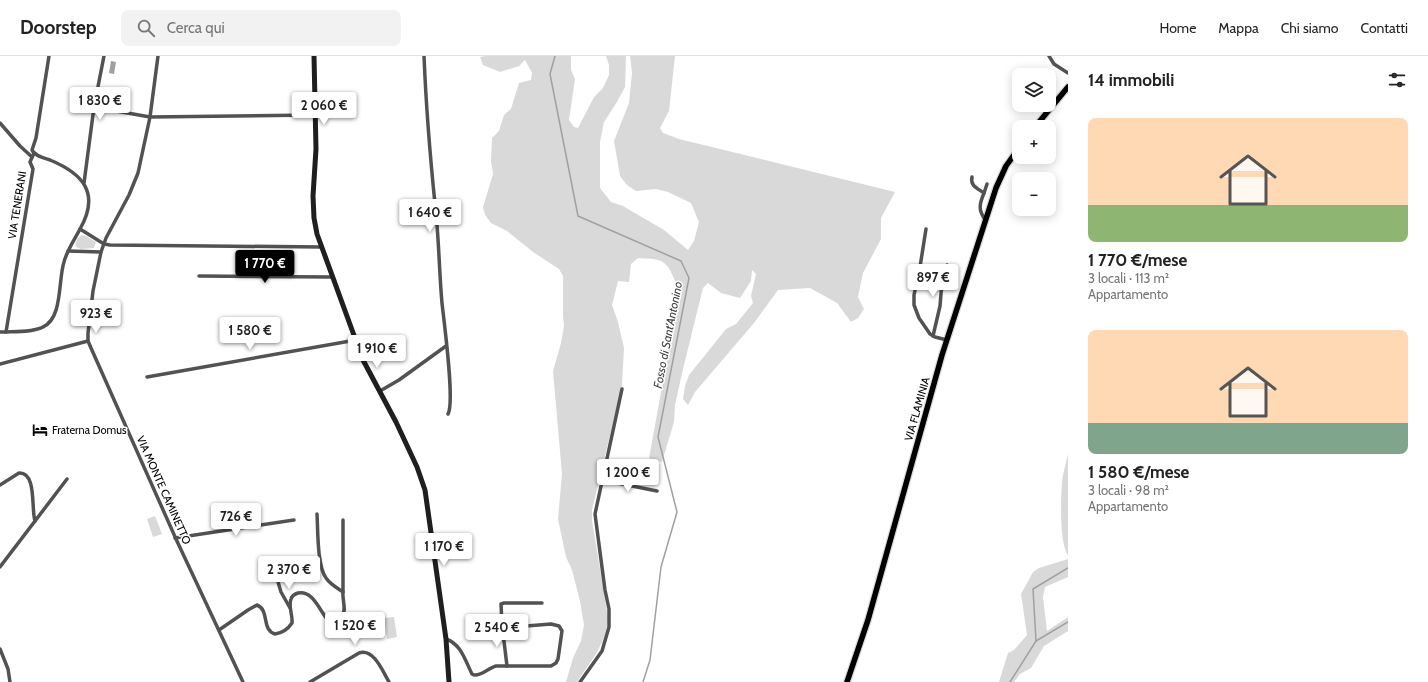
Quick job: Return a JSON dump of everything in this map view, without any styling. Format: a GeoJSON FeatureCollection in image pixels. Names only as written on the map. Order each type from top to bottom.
{"type":"FeatureCollection","features":[{"type":"Feature","properties":{"kind":"main road"},"geometry":{"type":"LineString","coordinates":[[1041,120],[1068,87]]}},
{"type":"Feature","properties":{"kind":"main road","name":"VIA FLAMINIA"},"geometry":{"type":"LineString","coordinates":[[847,682],[870,613],[947,340],[996,188],[1006,166],[1012,158]]}},
{"type":"Feature","properties":{"kind":"street","name":"VIA TENERANI"},"geometry":{"type":"LineString","coordinates":[[6,332],[33,169],[30,162],[33,155],[32,149],[36,138],[49,56]]}},
{"type":"Feature","properties":{"kind":"street"},"geometry":{"type":"LineString","coordinates":[[84,183],[94,107],[104,56]]}},
{"type":"Feature","properties":{"kind":"street","name":"VIA MONTE CAMINETTO"},"geometry":{"type":"LineString","coordinates":[[158,56],[150,117],[138,173],[101,252],[93,291],[88,341],[175,538],[243,682]]}},
{"type":"Feature","properties":{"kind":"street"},"geometry":{"type":"LineString","coordinates":[[314,56],[316,115],[316,148],[312,196],[314,218],[321,247],[365,363],[396,422],[417,467],[425,490],[446,639],[449,682]]}},
{"type":"Feature","properties":{"kind":"street"},"geometry":{"type":"LineString","coordinates":[[424,56],[429,145],[451,404],[448,414]]}},
{"type":"Feature","properties":{"kind":"street"},"geometry":{"type":"LineString","coordinates":[[1049,56],[1054,64],[1068,73]]}},
{"type":"Feature","properties":{"kind":"street"},"geometry":{"type":"LineString","coordinates":[[94,107],[150,117],[316,115]]}},
{"type":"Feature","properties":{"kind":"street"},"geometry":{"type":"LineString","coordinates":[[0,123],[20,146],[33,155],[69,169],[78,176],[84,183],[89,194],[89,204],[85,219],[68,251],[63,266],[56,311],[50,322],[44,327],[35,330],[0,332]]}},
{"type":"Feature","properties":{"kind":"street"},"geometry":{"type":"LineString","coordinates":[[972,177],[971,182],[973,186],[984,193]]}},
{"type":"Feature","properties":{"kind":"street"},"geometry":{"type":"LineString","coordinates":[[986,222],[980,210],[979,204],[987,184]]}},
{"type":"Feature","properties":{"kind":"street"},"geometry":{"type":"LineString","coordinates":[[80,228],[104,244],[110,246],[321,247]]}},
{"type":"Feature","properties":{"kind":"street"},"geometry":{"type":"LineString","coordinates":[[926,230],[914,302],[919,318],[929,333],[933,336],[947,340]]}},
{"type":"Feature","properties":{"kind":"street"},"geometry":{"type":"LineString","coordinates":[[68,251],[101,252]]}},
{"type":"Feature","properties":{"kind":"street"},"geometry":{"type":"LineString","coordinates":[[933,336],[940,306],[942,282],[947,265]]}},
{"type":"Feature","properties":{"kind":"street"},"geometry":{"type":"LineString","coordinates":[[199,276],[332,277]]}},
{"type":"Feature","properties":{"kind":"street"},"geometry":{"type":"LineString","coordinates":[[148,377],[356,340]]}},
{"type":"Feature","properties":{"kind":"street"},"geometry":{"type":"LineString","coordinates":[[0,364],[88,341]]}},
{"type":"Feature","properties":{"kind":"street"},"geometry":{"type":"LineString","coordinates":[[380,391],[446,346]]}},
{"type":"Feature","properties":{"kind":"street"},"geometry":{"type":"LineString","coordinates":[[580,682],[602,651],[606,640],[609,622],[609,609],[594,520],[622,390]]}},
{"type":"Feature","properties":{"kind":"street"},"geometry":{"type":"LineString","coordinates":[[0,485],[19,473],[23,473],[28,477],[32,485],[33,515],[35,521]]}},
{"type":"Feature","properties":{"kind":"street"},"geometry":{"type":"LineString","coordinates":[[0,566],[68,479]]}},
{"type":"Feature","properties":{"kind":"street"},"geometry":{"type":"LineString","coordinates":[[602,480],[657,491]]}},
{"type":"Feature","properties":{"kind":"street"},"geometry":{"type":"LineString","coordinates":[[317,514],[320,558],[323,573],[329,582],[343,592]]}},
{"type":"Feature","properties":{"kind":"street"},"geometry":{"type":"LineString","coordinates":[[175,538],[294,520]]}},
{"type":"Feature","properties":{"kind":"street"},"geometry":{"type":"LineString","coordinates":[[219,630],[257,605],[264,611],[268,630],[273,634],[280,633],[289,628],[292,623],[290,609],[291,599],[293,595],[297,593],[308,595],[327,620],[336,622],[341,618],[344,612],[343,520]]}},
{"type":"Feature","properties":{"kind":"street"},"geometry":{"type":"LineString","coordinates":[[276,575],[281,592],[290,609]]}},
{"type":"Feature","properties":{"kind":"street"},"geometry":{"type":"LineString","coordinates":[[507,666],[500,606],[502,603],[542,603]]}},
{"type":"Feature","properties":{"kind":"street"},"geometry":{"type":"LineString","coordinates":[[446,639],[452,641],[456,645],[464,656],[474,675],[480,675],[492,667],[551,666],[558,659],[562,631],[559,626],[551,624],[502,628]]}},
{"type":"Feature","properties":{"kind":"street"},"geometry":{"type":"LineString","coordinates":[[0,650],[6,662],[10,682]]}},
{"type":"Feature","properties":{"kind":"street"},"geometry":{"type":"LineString","coordinates":[[310,682],[359,653],[364,652],[369,653],[373,657],[389,682]]}},
{"type":"Feature","properties":{"kind":"shaded area"},"geometry":{"type":"Polygon","coordinates":[[[571,56],[571,70],[575,79],[569,120],[574,127],[578,128],[594,97],[603,88],[609,75],[609,65],[606,56],[626,56],[625,87],[604,122],[600,142],[600,188],[611,202],[623,206],[664,230],[688,250],[694,241],[699,222],[691,203],[668,192],[656,189],[636,191],[627,185],[620,176],[614,141],[629,103],[632,73],[630,56],[675,56],[669,111],[660,128],[663,133],[679,139],[895,192],[881,218],[881,239],[863,273],[858,297],[864,309],[858,318],[851,322],[837,303],[810,288],[778,290],[754,323],[695,392],[688,405],[683,399],[685,386],[689,375],[726,329],[736,324],[753,303],[751,296],[756,274],[752,270],[751,281],[740,298],[721,293],[708,283],[703,288],[675,405],[674,422],[662,462],[649,458],[679,294],[669,269],[666,265],[656,259],[638,258],[631,264],[629,282],[618,281],[612,305],[618,322],[624,348],[622,385],[592,510],[592,520],[608,618],[607,627],[601,644],[577,682],[566,682],[573,658],[581,641],[584,625],[580,601],[572,570],[566,557],[558,519],[562,474],[553,371],[564,326],[563,276],[559,269],[533,252],[507,231],[491,223],[485,215],[483,207],[493,174],[491,161],[492,138],[499,131],[504,115],[511,109],[519,83],[531,80],[532,73],[525,60],[519,66],[500,72],[483,65],[480,57],[571,56]]]}},
{"type":"Feature","properties":{"kind":"shaded area"},"geometry":{"type":"Polygon","coordinates":[[[111,61],[116,62],[114,74],[109,73],[111,61]]]}},
{"type":"Feature","properties":{"kind":"shaded area"},"geometry":{"type":"Polygon","coordinates":[[[82,235],[96,242],[94,248],[81,249],[76,247],[77,240],[82,235]]]}},
{"type":"Feature","properties":{"kind":"shaded area"},"geometry":{"type":"Polygon","coordinates":[[[1068,454],[1068,556],[1063,541],[1061,509],[1062,482],[1068,454]]]}},
{"type":"Feature","properties":{"kind":"shaded area"},"geometry":{"type":"Polygon","coordinates":[[[155,516],[162,534],[153,537],[147,519],[155,516]]]}},
{"type":"Feature","properties":{"kind":"shaded area"},"geometry":{"type":"Polygon","coordinates":[[[1068,559],[1068,577],[1045,587],[1043,597],[1047,631],[1068,617],[1068,631],[1044,646],[1031,668],[1020,674],[1014,682],[999,682],[1008,653],[1014,650],[1027,635],[1021,594],[1033,572],[1039,568],[1068,559]]]}},
{"type":"Feature","properties":{"kind":"shaded area"},"geometry":{"type":"Polygon","coordinates":[[[394,617],[397,637],[387,639],[384,618],[394,617]]]}},
{"type":"Feature","properties":{"kind":"waterway","name":"Fosso di Sant'Antonino"},"geometry":{"type":"LineString","coordinates":[[555,56],[550,74],[578,216],[681,261],[689,278],[658,437],[677,512],[661,567],[650,660],[643,682]]}},
{"type":"Feature","properties":{"kind":"waterway"},"geometry":{"type":"LineString","coordinates":[[1036,641],[1033,589],[1068,568]]}},
{"type":"Feature","properties":{"kind":"waterway"},"geometry":{"type":"LineString","coordinates":[[1010,682],[1036,641],[1068,622]]}},
{"type":"Feature","properties":{"kind":"place","name":"Fraterna Domus"},"geometry":{"type":"Point","coordinates":[40,430]}}]}
